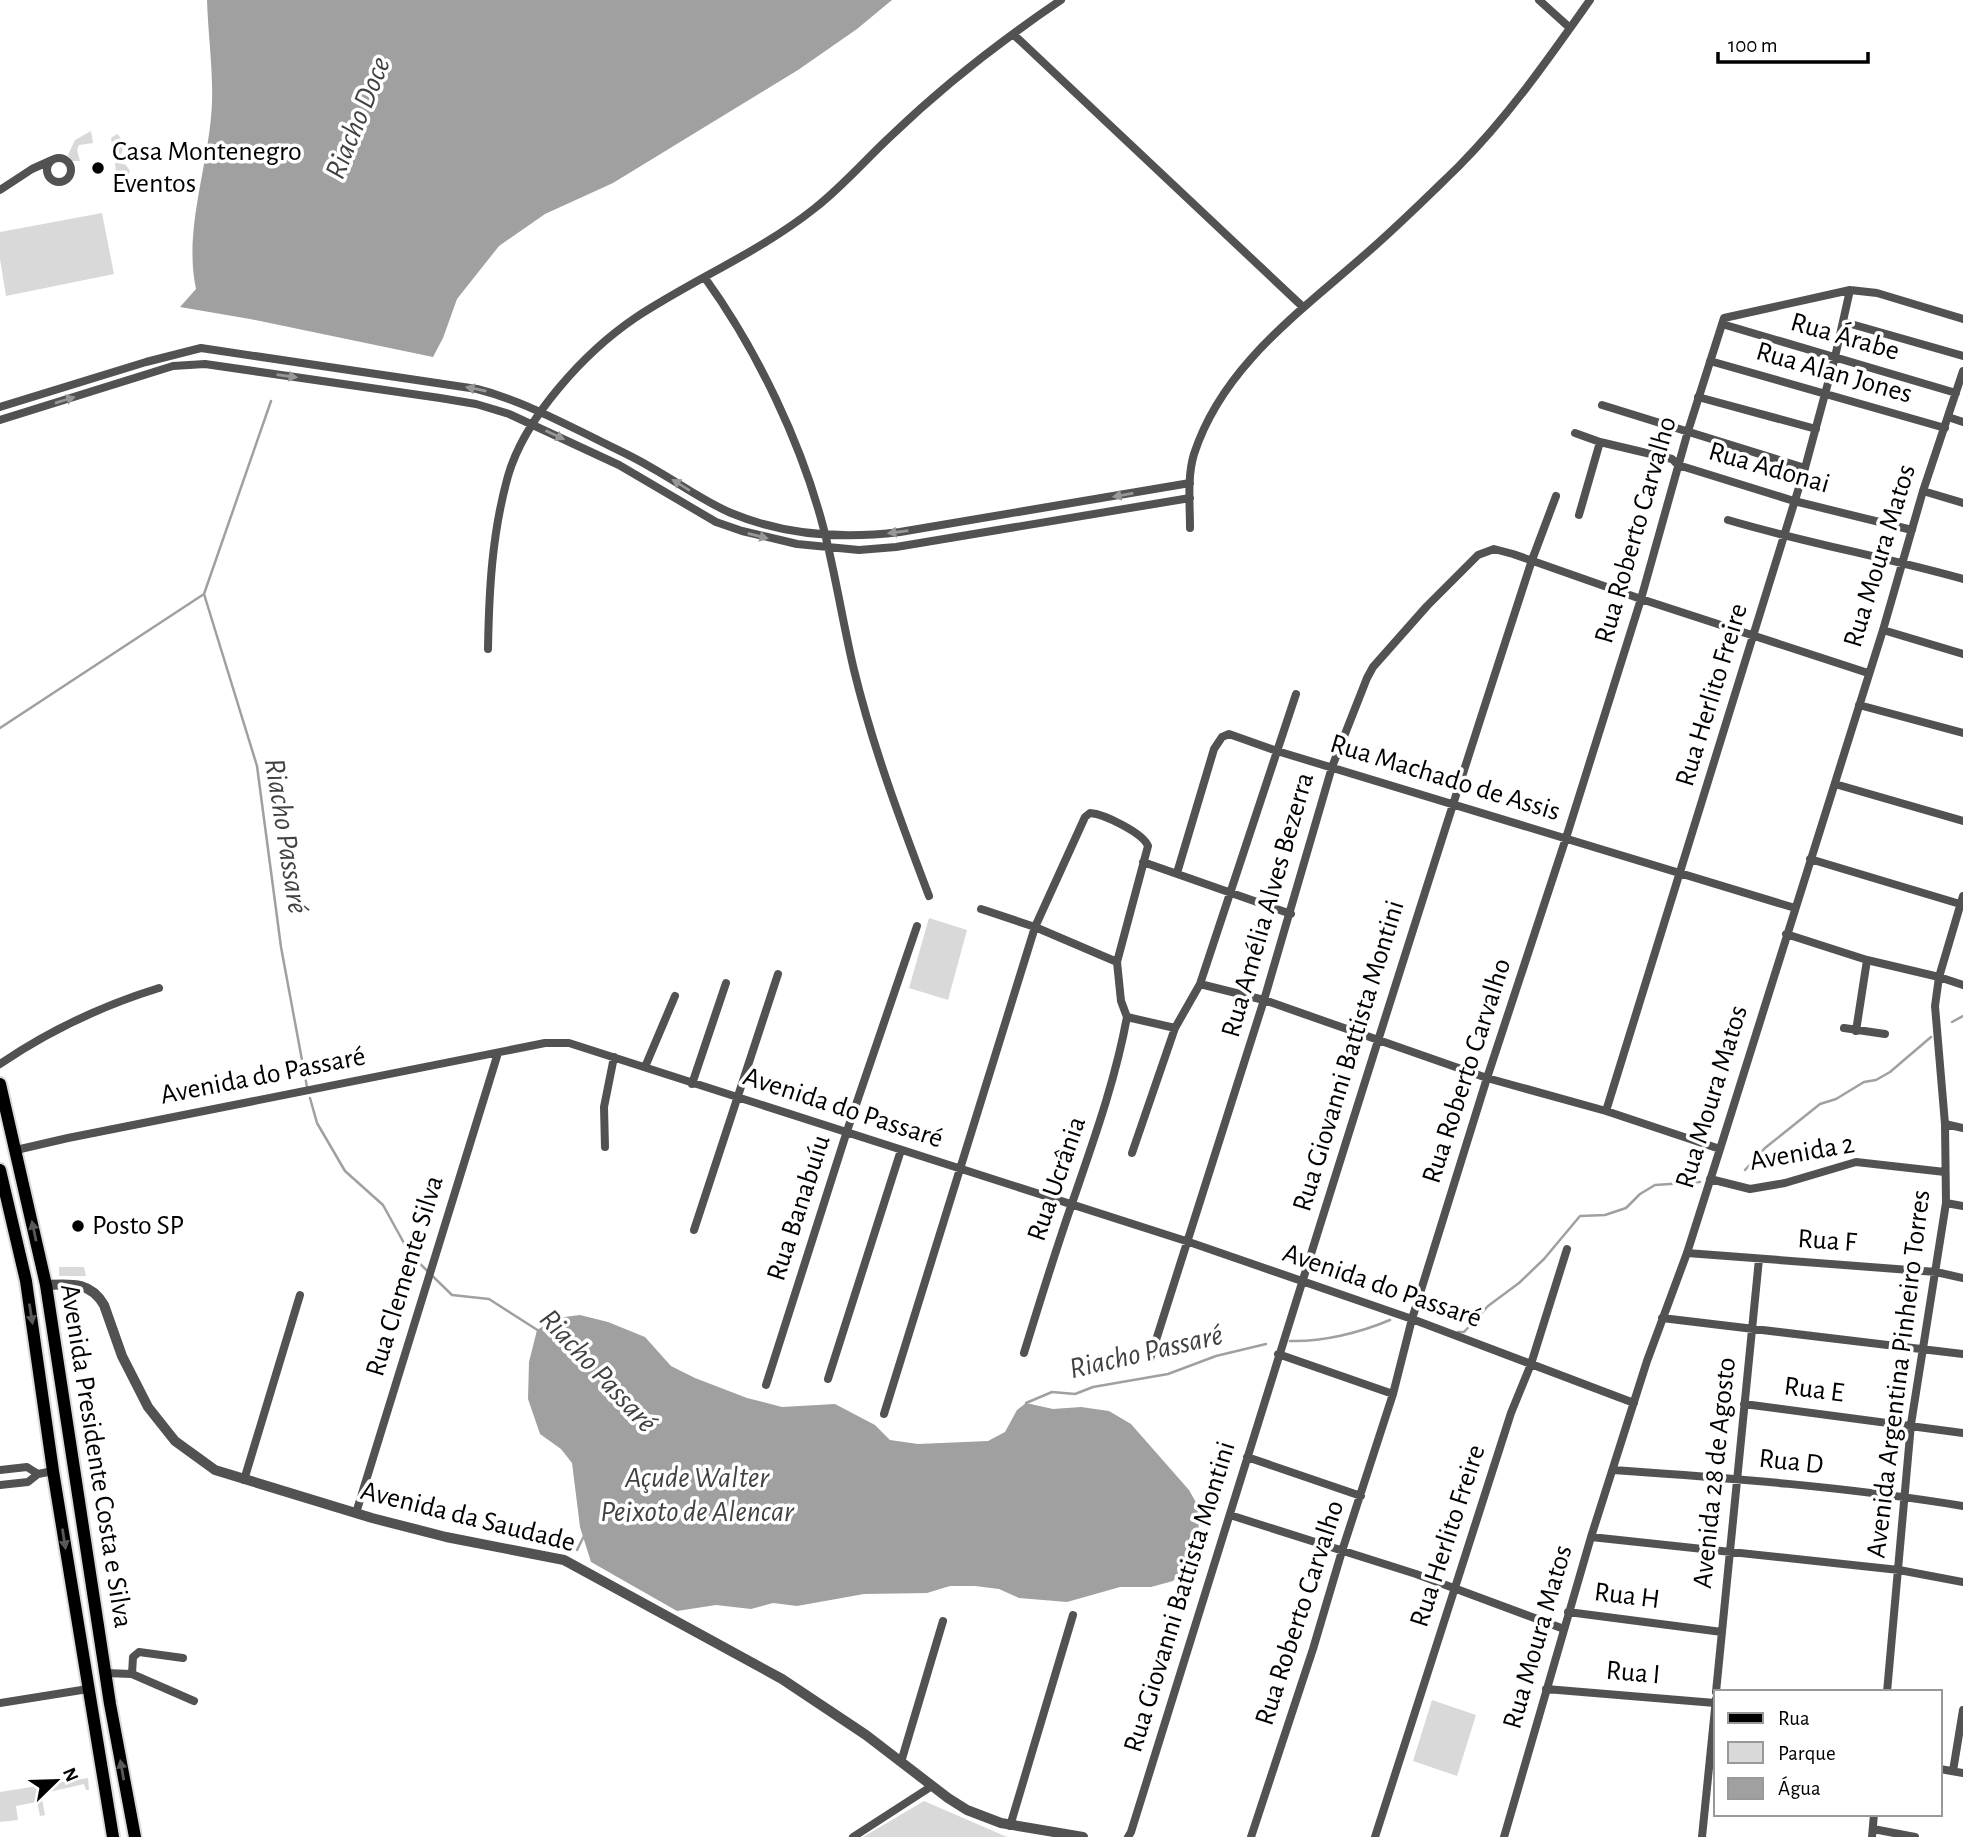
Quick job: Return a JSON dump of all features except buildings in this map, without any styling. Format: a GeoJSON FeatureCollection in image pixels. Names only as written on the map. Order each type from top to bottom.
{"type":"FeatureCollection","features":[{"type":"Feature","properties":{"kind":"main road","name":"Avenida Presidente Costa e Silva"},"geometry":{"type":"LineString","coordinates":[[0,1084],[46,1285],[105,1673],[135,1837]]}},
{"type":"Feature","properties":{"kind":"main road","name":"Avenida Presidente Costa e Silva"},"geometry":{"type":"LineString","coordinates":[[0,1170],[24,1271],[53,1471],[113,1837]]}},
{"type":"Feature","properties":{"kind":"main road"},"geometry":{"type":"LineString","coordinates":[[24,1271],[42,1269]]}},
{"type":"Feature","properties":{"kind":"main road"},"geometry":{"type":"LineString","coordinates":[[48,1424],[67,1422]]}},
{"type":"Feature","properties":{"kind":"main road"},"geometry":{"type":"LineString","coordinates":[[52,1454],[71,1451]]}},
{"type":"Feature","properties":{"kind":"street"},"geometry":{"type":"LineString","coordinates":[[488,649],[489,590],[495,533],[509,474],[523,441],[541,412],[575,370],[635,318],[783,232],[816,208],[930,100],[1061,0]]}},
{"type":"Feature","properties":{"kind":"street"},"geometry":{"type":"LineString","coordinates":[[1539,0],[1570,28]]}},
{"type":"Feature","properties":{"kind":"street"},"geometry":{"type":"LineString","coordinates":[[1190,528],[1190,483],[1194,456],[1219,399],[1263,346],[1303,307],[1388,234],[1460,165],[1504,114],[1590,0]]}},
{"type":"Feature","properties":{"kind":"street"},"geometry":{"type":"LineString","coordinates":[[1013,34],[1303,307]]}},
{"type":"Feature","properties":{"kind":"street"},"geometry":{"type":"LineString","coordinates":[[0,190],[32,169],[52,160]]}},
{"type":"Feature","properties":{"kind":"street"},"geometry":{"type":"LineString","coordinates":[[705,278],[720,298],[764,376],[801,459],[829,548],[865,712],[929,897]]}},
{"type":"Feature","properties":{"kind":"street"},"geometry":{"type":"LineString","coordinates":[[1723,321],[1850,290],[1877,293],[1963,319]]}},
{"type":"Feature","properties":{"kind":"street","name":"Rua Herlito Freire"},"geometry":{"type":"LineString","coordinates":[[1606,1111],[1805,468],[1826,394],[1850,290]]}},
{"type":"Feature","properties":{"kind":"street","name":"Rua Árabe"},"geometry":{"type":"LineString","coordinates":[[1723,321],[1956,393]]}},
{"type":"Feature","properties":{"kind":"street","name":"Rua Roberto Carvalho"},"geometry":{"type":"LineString","coordinates":[[1251,1837],[1393,1394],[1412,1319],[1487,1078],[1641,599],[1688,431],[1723,321]]}},
{"type":"Feature","properties":{"kind":"street"},"geometry":{"type":"LineString","coordinates":[[1844,322],[1963,356]]}},
{"type":"Feature","properties":{"kind":"street"},"geometry":{"type":"LineString","coordinates":[[0,407],[201,348],[477,389],[505,396],[541,412],[650,466],[731,512],[759,523],[807,533],[900,532],[1190,483]]}},
{"type":"Feature","properties":{"kind":"street","name":"Rua Alan Jones"},"geometry":{"type":"LineString","coordinates":[[1710,361],[1945,428]]}},
{"type":"Feature","properties":{"kind":"street"},"geometry":{"type":"LineString","coordinates":[[0,421],[173,366],[205,364],[476,404],[509,414],[619,465],[716,522],[767,538],[859,550],[909,545],[1190,498]]}},
{"type":"Feature","properties":{"kind":"street","name":"Rua Moura Matos"},"geometry":{"type":"LineString","coordinates":[[1504,1837],[1591,1537],[1720,1149],[1883,630],[1923,491],[1963,371]]}},
{"type":"Feature","properties":{"kind":"street"},"geometry":{"type":"LineString","coordinates":[[1699,397],[1816,429]]}},
{"type":"Feature","properties":{"kind":"street"},"geometry":{"type":"LineString","coordinates":[[1602,405],[1805,468]]}},
{"type":"Feature","properties":{"kind":"street"},"geometry":{"type":"LineString","coordinates":[[1948,417],[1963,422]]}},
{"type":"Feature","properties":{"kind":"street","name":"Rua Adonai"},"geometry":{"type":"LineString","coordinates":[[1575,433],[1600,442],[1672,459],[1678,465],[1794,501],[1912,530]]}},
{"type":"Feature","properties":{"kind":"street"},"geometry":{"type":"LineString","coordinates":[[1579,515],[1600,442]]}},
{"type":"Feature","properties":{"kind":"street"},"geometry":{"type":"LineString","coordinates":[[1923,491],[1963,503]]}},
{"type":"Feature","properties":{"kind":"street","name":"Rua Giovanni Battista Montini"},"geometry":{"type":"LineString","coordinates":[[1130,1835],[1378,1038],[1532,560],[1556,495]]}},
{"type":"Feature","properties":{"kind":"street"},"geometry":{"type":"LineString","coordinates":[[1728,520],[1963,579]]}},
{"type":"Feature","properties":{"kind":"street","name":"Rua Amélia Alves Bezerra"},"geometry":{"type":"LineString","coordinates":[[1150,1359],[1291,914],[1332,767],[1373,667],[1427,606],[1485,551],[1499,550],[1532,560]]}},
{"type":"Feature","properties":{"kind":"street"},"geometry":{"type":"LineString","coordinates":[[1532,560],[1641,599],[1868,673]]}},
{"type":"Feature","properties":{"kind":"street"},"geometry":{"type":"LineString","coordinates":[[1883,630],[1963,654]]}},
{"type":"Feature","properties":{"kind":"street"},"geometry":{"type":"LineString","coordinates":[[1132,1153],[1175,1028],[1200,984],[1296,694]]}},
{"type":"Feature","properties":{"kind":"street"},"geometry":{"type":"LineString","coordinates":[[1859,705],[1963,733]]}},
{"type":"Feature","properties":{"kind":"street","name":"Rua Machado de Assis"},"geometry":{"type":"LineString","coordinates":[[1177,873],[1214,749],[1222,737],[1233,734],[1277,751],[1795,908]]}},
{"type":"Feature","properties":{"kind":"street"},"geometry":{"type":"LineString","coordinates":[[1835,784],[1963,821]]}},
{"type":"Feature","properties":{"kind":"street"},"geometry":{"type":"LineString","coordinates":[[884,1414],[1035,927],[1085,817],[1093,812],[1144,838],[1147,846],[1117,962],[1121,1001],[1127,1017],[1175,1028]]}},
{"type":"Feature","properties":{"kind":"street"},"geometry":{"type":"LineString","coordinates":[[1810,859],[1962,900]]}},
{"type":"Feature","properties":{"kind":"street"},"geometry":{"type":"LineString","coordinates":[[1143,862],[1291,914]]}},
{"type":"Feature","properties":{"kind":"street","name":"Avenida Argentina Pinheiro Torres"},"geometry":{"type":"LineString","coordinates":[[1887,1690],[1911,1424],[1946,1203],[1945,1124],[1935,1006],[1939,977],[1958,929],[1962,900]]}},
{"type":"Feature","properties":{"kind":"street"},"geometry":{"type":"LineString","coordinates":[[981,909],[1035,927],[1117,962]]}},
{"type":"Feature","properties":{"kind":"street","name":"Rua Banabuíu"},"geometry":{"type":"LineString","coordinates":[[766,1385],[847,1131],[917,926]]}},
{"type":"Feature","properties":{"kind":"street"},"geometry":{"type":"LineString","coordinates":[[1786,934],[1867,960],[1963,985]]}},
{"type":"Feature","properties":{"kind":"street"},"geometry":{"type":"LineString","coordinates":[[1856,1031],[1867,960]]}},
{"type":"Feature","properties":{"kind":"street"},"geometry":{"type":"LineString","coordinates":[[694,1230],[778,974]]}},
{"type":"Feature","properties":{"kind":"street"},"geometry":{"type":"LineString","coordinates":[[692,1084],[726,983]]}},
{"type":"Feature","properties":{"kind":"street"},"geometry":{"type":"LineString","coordinates":[[1200,984],[1264,1000],[1487,1078],[1606,1111],[1720,1149]]}},
{"type":"Feature","properties":{"kind":"street"},"geometry":{"type":"LineString","coordinates":[[0,1064],[69,1022],[159,988]]}},
{"type":"Feature","properties":{"kind":"street"},"geometry":{"type":"LineString","coordinates":[[645,1067],[675,996]]}},
{"type":"Feature","properties":{"kind":"street","name":"Rua Ucrânia"},"geometry":{"type":"LineString","coordinates":[[1024,1353],[1111,1089],[1127,1017]]}},
{"type":"Feature","properties":{"kind":"street"},"geometry":{"type":"LineString","coordinates":[[1844,1028],[1885,1034]]}},
{"type":"Feature","properties":{"kind":"street","name":"Avenida do Passaré"},"geometry":{"type":"LineString","coordinates":[[16,1150],[545,1043],[569,1043],[1189,1242],[1412,1319],[1634,1403]]}},
{"type":"Feature","properties":{"kind":"street","name":"Rua Clemente Silva"},"geometry":{"type":"LineString","coordinates":[[356,1513],[498,1053]]}},
{"type":"Feature","properties":{"kind":"street"},"geometry":{"type":"LineString","coordinates":[[605,1147],[604,1107],[614,1057]]}},
{"type":"Feature","properties":{"kind":"street"},"geometry":{"type":"LineString","coordinates":[[1945,1124],[1963,1128]]}},
{"type":"Feature","properties":{"kind":"street"},"geometry":{"type":"LineString","coordinates":[[828,1379],[901,1150]]}},
{"type":"Feature","properties":{"kind":"street","name":"Avenida 2"},"geometry":{"type":"LineString","coordinates":[[1710,1178],[1750,1189],[1784,1183],[1856,1162],[1945,1172]]}},
{"type":"Feature","properties":{"kind":"street"},"geometry":{"type":"LineString","coordinates":[[1946,1203],[1963,1206]]}},
{"type":"Feature","properties":{"kind":"street","name":"Rua Herlito Freire"},"geometry":{"type":"LineString","coordinates":[[1375,1837],[1511,1413],[1531,1364],[1567,1249]]}},
{"type":"Feature","properties":{"kind":"street","name":"Rua F"},"geometry":{"type":"LineString","coordinates":[[1686,1253],[1936,1272],[1963,1278]]}},
{"type":"Feature","properties":{"kind":"street","name":"Avenida 28 de Agosto"},"geometry":{"type":"LineString","coordinates":[[1716,1690],[1759,1259]]}},
{"type":"Feature","properties":{"kind":"street","name":"Avenida da Saudade"},"geometry":{"type":"LineString","coordinates":[[46,1285],[78,1284],[97,1294],[104,1305],[132,1377],[160,1425],[203,1464],[244,1480],[446,1537],[564,1560],[782,1679],[967,1810],[1010,1826],[1083,1837]]}},
{"type":"Feature","properties":{"kind":"street"},"geometry":{"type":"LineString","coordinates":[[244,1480],[300,1295]]}},
{"type":"Feature","properties":{"kind":"street"},"geometry":{"type":"LineString","coordinates":[[1662,1318],[1963,1354]]}},
{"type":"Feature","properties":{"kind":"street"},"geometry":{"type":"LineString","coordinates":[[1278,1354],[1393,1394]]}},
{"type":"Feature","properties":{"kind":"street","name":"Rua E"},"geometry":{"type":"LineString","coordinates":[[1744,1404],[1963,1433]]}},
{"type":"Feature","properties":{"kind":"street"},"geometry":{"type":"LineString","coordinates":[[1247,1457],[1361,1496]]}},
{"type":"Feature","properties":{"kind":"street"},"geometry":{"type":"LineString","coordinates":[[0,1470],[27,1467],[38,1474]]}},
{"type":"Feature","properties":{"kind":"street","name":"Rua D"},"geometry":{"type":"LineString","coordinates":[[1613,1470],[1737,1479],[1963,1506]]}},
{"type":"Feature","properties":{"kind":"street"},"geometry":{"type":"LineString","coordinates":[[0,1485],[28,1482],[38,1474],[53,1471]]}},
{"type":"Feature","properties":{"kind":"street"},"geometry":{"type":"LineString","coordinates":[[1230,1515],[1416,1574],[1564,1629]]}},
{"type":"Feature","properties":{"kind":"street"},"geometry":{"type":"LineString","coordinates":[[1591,1537],[1899,1570],[1963,1582]]}},
{"type":"Feature","properties":{"kind":"street","name":"Rua H"},"geometry":{"type":"LineString","coordinates":[[1568,1612],[1722,1632]]}},
{"type":"Feature","properties":{"kind":"street"},"geometry":{"type":"LineString","coordinates":[[1010,1826],[1073,1615]]}},
{"type":"Feature","properties":{"kind":"street"},"geometry":{"type":"LineString","coordinates":[[901,1762],[943,1621]]}},
{"type":"Feature","properties":{"kind":"street"},"geometry":{"type":"LineString","coordinates":[[132,1674],[133,1657],[139,1652],[183,1658]]}},
{"type":"Feature","properties":{"kind":"street"},"geometry":{"type":"LineString","coordinates":[[105,1673],[132,1674],[194,1701]]}},
{"type":"Feature","properties":{"kind":"street"},"geometry":{"type":"LineString","coordinates":[[0,1703],[88,1689]]}},
{"type":"Feature","properties":{"kind":"street","name":"Rua I"},"geometry":{"type":"LineString","coordinates":[[1546,1689],[1714,1703]]}},
{"type":"Feature","properties":{"kind":"street"},"geometry":{"type":"LineString","coordinates":[[1952,1771],[1963,1710]]}},
{"type":"Feature","properties":{"kind":"street","name":"Avenida 28 de Agosto"},"geometry":{"type":"LineString","coordinates":[[1702,1837],[1714,1713]]}},
{"type":"Feature","properties":{"kind":"street"},"geometry":{"type":"LineString","coordinates":[[1942,1769],[1963,1773]]}},
{"type":"Feature","properties":{"kind":"street"},"geometry":{"type":"LineString","coordinates":[[853,1837],[932,1786]]}},
{"type":"Feature","properties":{"kind":"street"},"geometry":{"type":"LineString","coordinates":[[1872,1833],[1915,1837]]}},
{"type":"Feature","properties":{"kind":"green space"},"geometry":{"type":"Polygon","coordinates":[[[91,131],[93,143],[79,145],[77,150],[80,161],[72,161],[68,155],[75,140],[91,131]]]}},
{"type":"Feature","properties":{"kind":"green space"},"geometry":{"type":"Polygon","coordinates":[[[117,134],[122,140],[123,148],[121,154],[114,157],[111,138],[117,134]]]}},
{"type":"Feature","properties":{"kind":"green space"},"geometry":{"type":"Polygon","coordinates":[[[117,162],[126,165],[130,171],[120,191],[117,187],[117,162]]]}},
{"type":"Feature","properties":{"kind":"green space"},"geometry":{"type":"Polygon","coordinates":[[[102,213],[114,274],[6,296],[0,259],[0,232],[102,213]]]}},
{"type":"Feature","properties":{"kind":"green space"},"geometry":{"type":"Polygon","coordinates":[[[929,918],[967,930],[948,1000],[909,988],[929,918]]]}},
{"type":"Feature","properties":{"kind":"green space"},"geometry":{"type":"Polygon","coordinates":[[[59,1267],[84,1267],[86,1276],[59,1276],[59,1267]]]}},
{"type":"Feature","properties":{"kind":"green space"},"geometry":{"type":"Polygon","coordinates":[[[1432,1700],[1476,1715],[1457,1776],[1413,1761],[1432,1700]]]}},
{"type":"Feature","properties":{"kind":"green space"},"geometry":{"type":"Polygon","coordinates":[[[88,1778],[89,1790],[86,1790],[84,1784],[41,1794],[45,1815],[40,1816],[37,1802],[16,1806],[18,1820],[0,1822],[0,1792],[88,1778]]]}},
{"type":"Feature","properties":{"kind":"green space"},"geometry":{"type":"Polygon","coordinates":[[[924,1801],[1007,1837],[863,1837],[924,1801]]]}},
{"type":"Feature","properties":{"kind":"water"},"geometry":{"type":"Polygon","coordinates":[[[207,0],[892,0],[857,29],[798,70],[613,183],[545,214],[499,246],[457,299],[433,357],[180,307],[196,289],[193,243],[212,102],[207,0]]]}},
{"type":"Feature","properties":{"kind":"water","name":"Açude Walter Peixoto de Alencar"},"geometry":{"type":"Polygon","coordinates":[[[580,1315],[608,1322],[645,1337],[671,1366],[695,1378],[747,1398],[782,1407],[835,1404],[875,1425],[890,1440],[918,1444],[988,1441],[1005,1432],[1017,1410],[1026,1403],[1053,1409],[1081,1407],[1109,1411],[1131,1424],[1189,1490],[1198,1506],[1199,1537],[1192,1558],[1173,1581],[1151,1587],[1120,1587],[1067,1602],[1019,1598],[999,1589],[950,1586],[927,1593],[864,1594],[797,1606],[773,1603],[751,1609],[716,1605],[677,1611],[591,1562],[580,1527],[572,1463],[561,1449],[540,1434],[528,1399],[529,1362],[537,1330],[556,1318],[580,1315]]]}},
{"type":"Feature","properties":{"kind":"waterway","name":"Riacho Doce"},"geometry":{"type":"LineString","coordinates":[[204,594],[271,401]]}},
{"type":"Feature","properties":{"kind":"waterway","name":"Riacho Passaré"},"geometry":{"type":"LineString","coordinates":[[204,594],[257,766],[281,947],[307,1087]]}},
{"type":"Feature","properties":{"kind":"waterway"},"geometry":{"type":"LineString","coordinates":[[0,728],[204,594]]}},
{"type":"Feature","properties":{"kind":"waterway","name":"Riacho Passaré"},"geometry":{"type":"LineString","coordinates":[[1952,1022],[1963,1016]]}},
{"type":"Feature","properties":{"kind":"waterway","name":"Riacho Passaré"},"geometry":{"type":"LineString","coordinates":[[1745,1170],[1765,1148],[1820,1104],[1836,1099],[1864,1082],[1876,1080],[1890,1072],[1931,1037]]}},
{"type":"Feature","properties":{"kind":"waterway","name":"Riacho Passaré"},"geometry":{"type":"LineString","coordinates":[[310,1098],[317,1123],[345,1171],[383,1205],[410,1254],[452,1295],[489,1299],[539,1331]]}},
{"type":"Feature","properties":{"kind":"waterway","name":"Riacho Passaré"},"geometry":{"type":"LineString","coordinates":[[1458,1332],[1464,1332],[1488,1306],[1519,1283],[1544,1259],[1580,1216],[1605,1215],[1626,1208],[1640,1194],[1655,1185],[1700,1182]]}},
{"type":"Feature","properties":{"kind":"waterway","name":"Riacho Passaré"},"geometry":{"type":"LineString","coordinates":[[1290,1341],[1340,1336],[1390,1320]]}},
{"type":"Feature","properties":{"kind":"waterway","name":"Riacho Passaré"},"geometry":{"type":"LineString","coordinates":[[1027,1407],[1026,1403],[1052,1392],[1075,1394],[1093,1387],[1168,1374],[1216,1356],[1266,1344]]}},
{"type":"Feature","properties":{"kind":"waterway"},"geometry":{"type":"LineString","coordinates":[[577,1550],[585,1534]]}},
{"type":"Feature","properties":{"kind":"place","name":"Casa Montenegro Eventos"},"geometry":{"type":"Point","coordinates":[98,168]}},
{"type":"Feature","properties":{"kind":"place","name":"Posto SP"},"geometry":{"type":"Point","coordinates":[78,1226]}}]}
